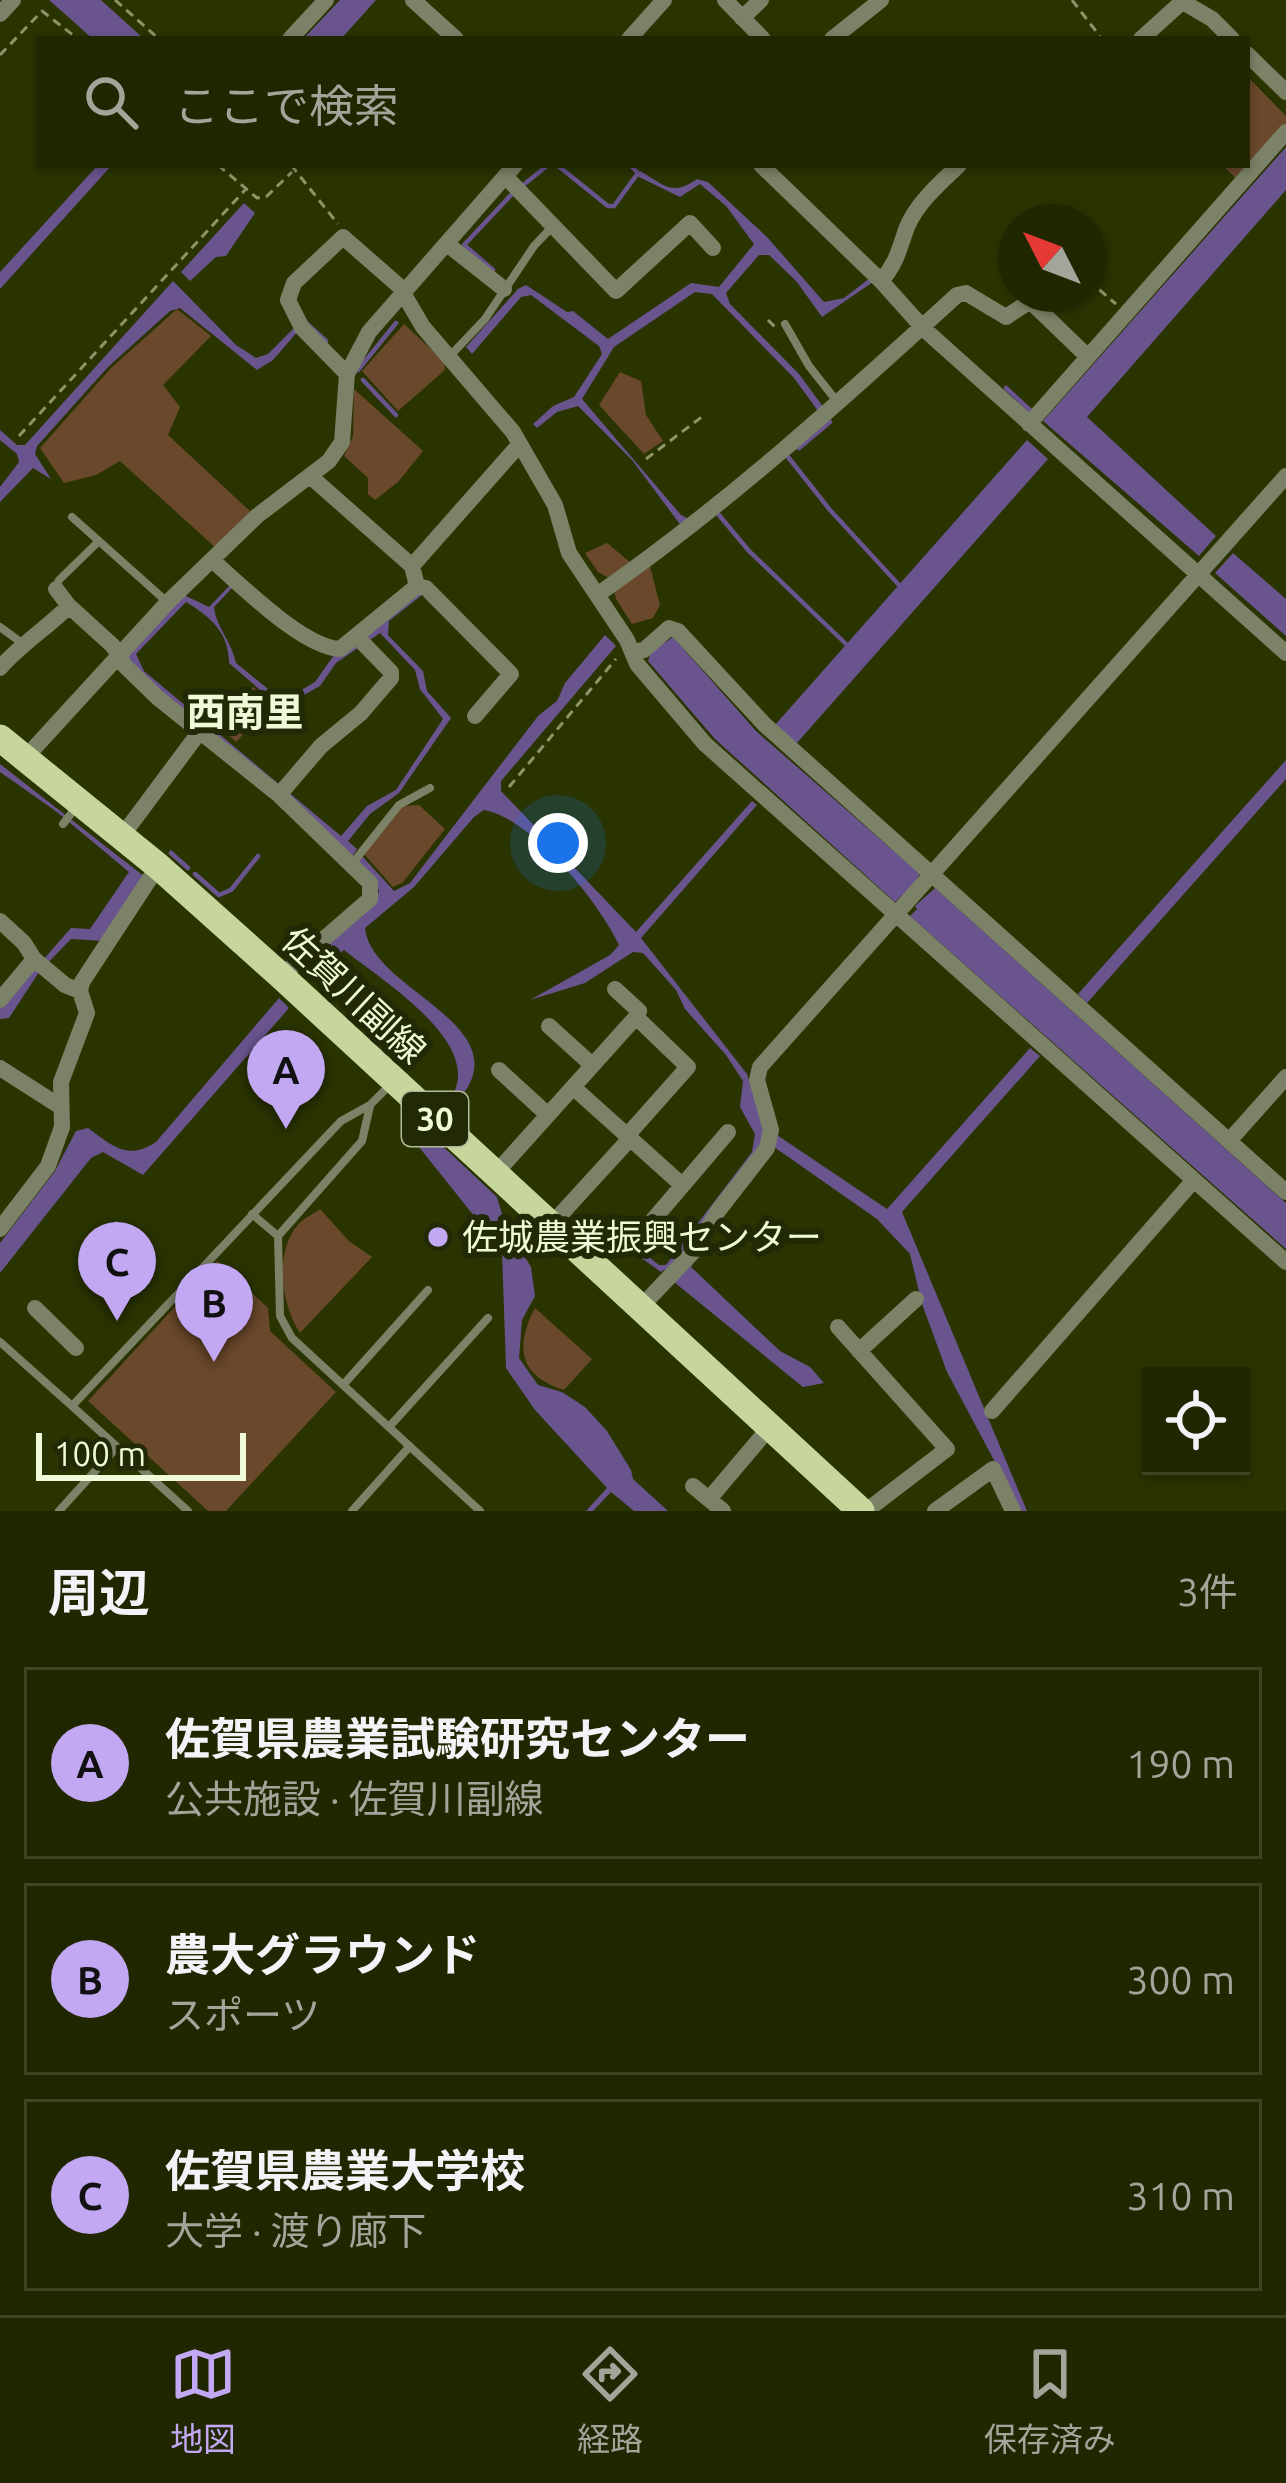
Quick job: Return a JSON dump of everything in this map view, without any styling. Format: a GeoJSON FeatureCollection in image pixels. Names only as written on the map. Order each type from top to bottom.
{"type":"FeatureCollection","features":[{"type":"Feature","properties":{"kind":"main road","name":"佐賀川副線"},"geometry":{"type":"LineString","coordinates":[[0,738],[26,757],[71,813],[122,836],[281,976],[864,1511]]}},
{"type":"Feature","properties":{"kind":"street"},"geometry":{"type":"LineString","coordinates":[[0,14],[13,0]]}},
{"type":"Feature","properties":{"kind":"street"},"geometry":{"type":"LineString","coordinates":[[293,36],[326,0]]}},
{"type":"Feature","properties":{"kind":"street"},"geometry":{"type":"LineString","coordinates":[[413,0],[453,36]]}},
{"type":"Feature","properties":{"kind":"street"},"geometry":{"type":"LineString","coordinates":[[632,36],[664,0]]}},
{"type":"Feature","properties":{"kind":"street"},"geometry":{"type":"LineString","coordinates":[[725,0],[760,36]]}},
{"type":"Feature","properties":{"kind":"street"},"geometry":{"type":"LineString","coordinates":[[742,18],[761,0]]}},
{"type":"Feature","properties":{"kind":"street"},"geometry":{"type":"LineString","coordinates":[[836,36],[881,0]]}},
{"type":"Feature","properties":{"kind":"street"},"geometry":{"type":"LineString","coordinates":[[1144,36],[1176,2],[1212,20],[1229,36]]}},
{"type":"Feature","properties":{"kind":"street"},"geometry":{"type":"LineString","coordinates":[[1250,57],[1286,92]]}},
{"type":"Feature","properties":{"kind":"street"},"geometry":{"type":"LineString","coordinates":[[1029,424],[1286,132]]}},
{"type":"Feature","properties":{"kind":"street"},"geometry":{"type":"LineString","coordinates":[[763,168],[924,329],[1286,653]]}},
{"type":"Feature","properties":{"kind":"street"},"geometry":{"type":"LineString","coordinates":[[881,281],[898,260],[919,207],[950,168]]}},
{"type":"Feature","properties":{"kind":"street"},"geometry":{"type":"LineString","coordinates":[[26,757],[168,602],[257,516],[329,461],[342,442],[347,374],[369,332],[510,171],[616,291],[689,223],[713,248]]}},
{"type":"Feature","properties":{"kind":"street"},"geometry":{"type":"LineString","coordinates":[[347,374],[302,328],[288,300],[294,284],[344,237],[399,286],[423,328],[512,431],[555,505],[569,553],[597,595],[643,647]]}},
{"type":"Feature","properties":{"kind":"street"},"geometry":{"type":"LineString","coordinates":[[447,244],[504,289]]}},
{"type":"Feature","properties":{"kind":"street"},"geometry":{"type":"LineString","coordinates":[[597,595],[684,535],[840,405],[957,295],[966,293],[1006,316],[1030,301],[1088,357]]}},
{"type":"Feature","properties":{"kind":"street"},"geometry":{"type":"LineString","coordinates":[[412,566],[520,446]]}},
{"type":"Feature","properties":{"kind":"street"},"geometry":{"type":"LineString","coordinates":[[310,476],[412,566],[417,586]]}},
{"type":"Feature","properties":{"kind":"street"},"geometry":{"type":"LineString","coordinates":[[640,1308],[685,1260],[767,1148],[771,1130],[757,1080],[760,1067],[1286,476]]}},
{"type":"Feature","properties":{"kind":"street"},"geometry":{"type":"LineString","coordinates":[[212,560],[291,626],[331,649],[361,641],[417,586]]}},
{"type":"Feature","properties":{"kind":"street"},"geometry":{"type":"LineString","coordinates":[[58,584],[69,606],[198,734],[283,790],[370,884],[370,899],[281,976]]}},
{"type":"Feature","properties":{"kind":"street"},"geometry":{"type":"LineString","coordinates":[[417,586],[426,589],[512,674],[475,716]]}},
{"type":"Feature","properties":{"kind":"street"},"geometry":{"type":"LineString","coordinates":[[0,668],[22,643],[69,606]]}},
{"type":"Feature","properties":{"kind":"street"},"geometry":{"type":"LineString","coordinates":[[1286,1192],[927,882],[764,725],[678,631],[670,628],[643,647],[638,664],[706,744],[903,910],[1286,1262]]}},
{"type":"Feature","properties":{"kind":"street"},"geometry":{"type":"LineString","coordinates":[[283,790],[391,678],[391,672],[361,641]]}},
{"type":"Feature","properties":{"kind":"street"},"geometry":{"type":"LineString","coordinates":[[122,836],[198,734]]}},
{"type":"Feature","properties":{"kind":"street"},"geometry":{"type":"LineString","coordinates":[[80,991],[158,866]]}},
{"type":"Feature","properties":{"kind":"street"},"geometry":{"type":"LineString","coordinates":[[0,921],[51,974],[80,991],[87,1012],[62,1082],[62,1127],[48,1166],[0,1229]]}},
{"type":"Feature","properties":{"kind":"street"},"geometry":{"type":"LineString","coordinates":[[0,1000],[34,959]]}},
{"type":"Feature","properties":{"kind":"street"},"geometry":{"type":"LineString","coordinates":[[495,1174],[636,1017],[639,1011],[615,989]]}},
{"type":"Feature","properties":{"kind":"street"},"geometry":{"type":"LineString","coordinates":[[550,1225],[688,1067],[636,1017]]}},
{"type":"Feature","properties":{"kind":"street"},"geometry":{"type":"LineString","coordinates":[[549,1026],[592,1065]]}},
{"type":"Feature","properties":{"kind":"street"},"geometry":{"type":"LineString","coordinates":[[0,1068],[61,1107]]}},
{"type":"Feature","properties":{"kind":"street"},"geometry":{"type":"LineString","coordinates":[[499,1070],[548,1115]]}},
{"type":"Feature","properties":{"kind":"street"},"geometry":{"type":"LineString","coordinates":[[1229,1141],[1286,1077]]}},
{"type":"Feature","properties":{"kind":"street"},"geometry":{"type":"LineString","coordinates":[[573,1087],[682,1185]]}},
{"type":"Feature","properties":{"kind":"street"},"geometry":{"type":"LineString","coordinates":[[646,1227],[728,1132]]}},
{"type":"Feature","properties":{"kind":"street"},"geometry":{"type":"LineString","coordinates":[[992,1411],[1194,1180]]}},
{"type":"Feature","properties":{"kind":"street"},"geometry":{"type":"LineString","coordinates":[[859,1351],[916,1299]]}},
{"type":"Feature","properties":{"kind":"street"},"geometry":{"type":"LineString","coordinates":[[35,1308],[76,1348]]}},
{"type":"Feature","properties":{"kind":"street"},"geometry":{"type":"LineString","coordinates":[[838,1328],[947,1450],[864,1511]]}},
{"type":"Feature","properties":{"kind":"street"},"geometry":{"type":"LineString","coordinates":[[693,1486],[716,1505],[770,1427]]}},
{"type":"Feature","properties":{"kind":"street"},"geometry":{"type":"LineString","coordinates":[[935,1511],[993,1469],[1012,1511]]}},
{"type":"Feature","properties":{"kind":"lane"},"geometry":{"type":"LineString","coordinates":[[449,357],[485,319],[554,225]]}},
{"type":"Feature","properties":{"kind":"lane"},"geometry":{"type":"LineString","coordinates":[[785,323],[808,366],[840,405]]}},
{"type":"Feature","properties":{"kind":"lane"},"geometry":{"type":"LineString","coordinates":[[72,517],[168,602]]}},
{"type":"Feature","properties":{"kind":"lane"},"geometry":{"type":"LineString","coordinates":[[58,584],[99,541]]}},
{"type":"Feature","properties":{"kind":"lane"},"geometry":{"type":"LineString","coordinates":[[0,627],[22,643]]}},
{"type":"Feature","properties":{"kind":"lane"},"geometry":{"type":"LineString","coordinates":[[351,865],[399,805],[430,788]]}},
{"type":"Feature","properties":{"kind":"lane"},"geometry":{"type":"LineString","coordinates":[[72,1406],[341,1120],[370,1105],[394,1081]]}},
{"type":"Feature","properties":{"kind":"lane"},"geometry":{"type":"LineString","coordinates":[[370,1105],[362,1141],[278,1236],[280,1316],[292,1338],[480,1511]]}},
{"type":"Feature","properties":{"kind":"lane"},"geometry":{"type":"LineString","coordinates":[[253,1214],[278,1236]]}},
{"type":"Feature","properties":{"kind":"lane"},"geometry":{"type":"LineString","coordinates":[[343,1385],[428,1290]]}},
{"type":"Feature","properties":{"kind":"lane"},"geometry":{"type":"LineString","coordinates":[[389,1427],[488,1318]]}},
{"type":"Feature","properties":{"kind":"lane"},"geometry":{"type":"LineString","coordinates":[[0,1342],[188,1511]]}},
{"type":"Feature","properties":{"kind":"lane"},"geometry":{"type":"LineString","coordinates":[[352,1511],[410,1446]]}},
{"type":"Feature","properties":{"kind":"lane"},"geometry":{"type":"LineString","coordinates":[[59,1511],[117,1447]]}},
{"type":"Feature","properties":{"kind":"path"},"geometry":{"type":"LineString","coordinates":[[115,0],[156,36]]}},
{"type":"Feature","properties":{"kind":"path"},"geometry":{"type":"LineString","coordinates":[[1072,0],[1100,36]]}},
{"type":"Feature","properties":{"kind":"path"},"geometry":{"type":"LineString","coordinates":[[0,56],[43,11],[74,36]]}},
{"type":"Feature","properties":{"kind":"path"},"geometry":{"type":"LineString","coordinates":[[221,168],[257,198],[266,196],[291,168],[334,216],[344,237]]}},
{"type":"Feature","properties":{"kind":"path"},"geometry":{"type":"LineString","coordinates":[[19,436],[245,190]]}},
{"type":"Feature","properties":{"kind":"path"},"geometry":{"type":"LineString","coordinates":[[1106,295],[1127,313]]}},
{"type":"Feature","properties":{"kind":"path"},"geometry":{"type":"LineString","coordinates":[[646,459],[703,416]]}},
{"type":"Feature","properties":{"kind":"path"},"geometry":{"type":"LineString","coordinates":[[509,787],[619,655],[643,647]]}},
{"type":"Feature","properties":{"kind":"path"},"geometry":{"type":"LineString","coordinates":[[115,1222],[157,1261]]}},
{"type":"Feature","properties":{"kind":"shaded area"},"geometry":{"type":"Polygon","coordinates":[[[49,0],[101,0],[141,36],[90,36],[49,0]]]}},
{"type":"Feature","properties":{"kind":"shaded area"},"geometry":{"type":"Polygon","coordinates":[[[340,0],[376,0],[344,36],[306,36],[340,0]]]}},
{"type":"Feature","properties":{"kind":"shaded area"},"geometry":{"type":"Polygon","coordinates":[[[1250,79],[1286,116],[1286,127],[1250,167],[1250,79]]]}},
{"type":"Feature","properties":{"kind":"shaded area"},"geometry":{"type":"Polygon","coordinates":[[[1286,147],[1286,190],[1087,417],[1216,536],[1199,556],[1043,421],[1286,147]]]}},
{"type":"Feature","properties":{"kind":"shaded area"},"geometry":{"type":"Polygon","coordinates":[[[95,168],[109,168],[0,289],[0,272],[95,168]]]}},
{"type":"Feature","properties":{"kind":"shaded area"},"geometry":{"type":"Polygon","coordinates":[[[1225,168],[1249,168],[1238,180],[1225,168]]]}},
{"type":"Feature","properties":{"kind":"shaded area"},"geometry":{"type":"Polygon","coordinates":[[[640,171],[674,188],[697,179],[708,182],[767,237],[824,302],[844,298],[870,278],[873,282],[822,317],[797,282],[769,255],[759,255],[726,293],[730,304],[799,374],[824,408],[818,411],[794,378],[712,294],[695,292],[614,347],[582,399],[681,515],[691,520],[682,527],[632,460],[578,406],[557,412],[537,428],[533,424],[553,406],[574,397],[602,354],[599,346],[531,295],[521,297],[472,354],[466,347],[526,285],[567,312],[573,311],[608,339],[691,283],[719,287],[754,244],[726,206],[700,184],[680,197],[637,176],[640,171]]]}},
{"type":"Feature","properties":{"kind":"shaded area"},"geometry":{"type":"Polygon","coordinates":[[[244,203],[255,213],[226,256],[216,257],[190,281],[181,272],[244,203]]]}},
{"type":"Feature","properties":{"kind":"shaded area"},"geometry":{"type":"Polygon","coordinates":[[[173,281],[236,345],[256,358],[268,354],[295,327],[298,331],[273,360],[257,370],[180,308],[170,311],[108,367],[37,446],[35,454],[51,479],[33,468],[0,502],[0,487],[19,462],[17,454],[0,440],[0,430],[17,445],[25,445],[173,281]]]}},
{"type":"Feature","properties":{"kind":"shaded area"},"geometry":{"type":"Polygon","coordinates":[[[177,309],[211,336],[163,385],[180,407],[168,435],[252,513],[217,549],[120,461],[96,475],[64,483],[40,448],[111,368],[177,309]]]}},
{"type":"Feature","properties":{"kind":"shaded area"},"geometry":{"type":"Polygon","coordinates":[[[404,324],[444,361],[445,370],[398,411],[362,371],[404,324]]]}},
{"type":"Feature","properties":{"kind":"shaded area"},"geometry":{"type":"Polygon","coordinates":[[[620,372],[641,381],[646,415],[663,441],[644,454],[599,405],[620,372]]]}},
{"type":"Feature","properties":{"kind":"shaded area"},"geometry":{"type":"Polygon","coordinates":[[[354,389],[423,451],[398,482],[375,500],[368,494],[368,478],[344,456],[353,436],[354,389]]]}},
{"type":"Feature","properties":{"kind":"shaded area"},"geometry":{"type":"Polygon","coordinates":[[[1027,440],[1048,459],[796,744],[775,725],[1027,440]]]}},
{"type":"Feature","properties":{"kind":"shaded area"},"geometry":{"type":"Polygon","coordinates":[[[607,543],[630,562],[650,566],[660,605],[653,618],[632,624],[616,599],[612,580],[598,572],[585,553],[607,543]]]}},
{"type":"Feature","properties":{"kind":"shaded area"},"geometry":{"type":"Polygon","coordinates":[[[1233,553],[1286,599],[1286,636],[1215,573],[1233,553]]]}},
{"type":"Feature","properties":{"kind":"shaded area"},"geometry":{"type":"Polygon","coordinates":[[[232,583],[214,607],[236,663],[283,701],[315,682],[334,655],[419,591],[422,595],[389,621],[388,635],[423,671],[427,691],[451,718],[399,793],[370,814],[348,841],[357,849],[352,857],[140,673],[128,657],[184,595],[209,607],[232,583]],[[186,602],[136,654],[144,671],[341,836],[367,806],[396,790],[443,719],[420,689],[415,670],[380,633],[336,663],[320,686],[281,708],[229,663],[222,634],[186,602]]]}},
{"type":"Feature","properties":{"kind":"shaded area"},"geometry":{"type":"Polygon","coordinates":[[[605,635],[616,646],[501,781],[501,791],[636,932],[752,801],[757,805],[641,938],[747,1074],[765,1131],[691,1267],[780,1351],[810,1367],[824,1383],[803,1387],[674,1282],[666,1269],[661,1272],[633,1252],[640,1250],[666,1265],[752,1152],[755,1134],[740,1107],[743,1081],[643,953],[633,952],[585,983],[530,1000],[610,955],[619,945],[580,885],[523,829],[484,810],[414,887],[365,928],[374,951],[462,1033],[473,1055],[471,1080],[451,1108],[446,1104],[457,1083],[456,1061],[445,1039],[405,997],[344,950],[327,962],[315,981],[305,971],[306,961],[375,902],[379,891],[375,880],[355,861],[362,856],[394,891],[410,883],[605,635]]]}},
{"type":"Feature","properties":{"kind":"shaded area"},"geometry":{"type":"Polygon","coordinates":[[[673,637],[756,731],[920,874],[905,897],[895,902],[715,739],[648,661],[651,652],[673,637]]]}},
{"type":"Feature","properties":{"kind":"shaded area"},"geometry":{"type":"Polygon","coordinates":[[[253,687],[278,709],[265,727],[255,722],[236,742],[217,724],[253,687]]]}},
{"type":"Feature","properties":{"kind":"shaded area"},"geometry":{"type":"Polygon","coordinates":[[[1286,760],[1286,779],[1087,1003],[1078,994],[1286,760]]]}},
{"type":"Feature","properties":{"kind":"shaded area"},"geometry":{"type":"Polygon","coordinates":[[[0,764],[145,877],[105,941],[71,939],[39,972],[9,1018],[0,1019],[0,1009],[71,928],[90,929],[129,872],[0,772],[0,764]]]}},
{"type":"Feature","properties":{"kind":"shaded area"},"geometry":{"type":"Polygon","coordinates":[[[419,805],[445,829],[403,882],[393,887],[364,854],[403,806],[419,805]]]}},
{"type":"Feature","properties":{"kind":"shaded area"},"geometry":{"type":"Polygon","coordinates":[[[935,888],[1286,1203],[1286,1249],[910,916],[935,888]]]}},
{"type":"Feature","properties":{"kind":"shaded area"},"geometry":{"type":"Polygon","coordinates":[[[279,998],[289,1008],[143,1175],[103,1152],[91,1158],[0,1273],[0,1243],[55,1171],[76,1131],[88,1128],[128,1151],[156,1142],[279,998]]]}},
{"type":"Feature","properties":{"kind":"shaded area"},"geometry":{"type":"Polygon","coordinates":[[[1030,1048],[1040,1056],[902,1212],[1027,1511],[1021,1511],[947,1372],[910,1254],[877,1219],[774,1147],[777,1135],[887,1209],[1030,1048]]]}},
{"type":"Feature","properties":{"kind":"shaded area"},"geometry":{"type":"Polygon","coordinates":[[[420,1125],[497,1197],[505,1224],[531,1267],[535,1296],[522,1320],[519,1358],[538,1385],[562,1392],[585,1407],[607,1431],[633,1479],[668,1511],[634,1511],[611,1492],[593,1511],[586,1511],[607,1488],[535,1410],[506,1368],[502,1251],[411,1137],[420,1125]]]}},
{"type":"Feature","properties":{"kind":"shaded area"},"geometry":{"type":"Polygon","coordinates":[[[320,1209],[349,1241],[372,1257],[300,1333],[285,1295],[285,1252],[296,1227],[320,1209]]]}},
{"type":"Feature","properties":{"kind":"shaded area"},"geometry":{"type":"Polygon","coordinates":[[[217,1261],[268,1308],[270,1331],[336,1392],[226,1511],[208,1511],[88,1401],[217,1261]]]}},
{"type":"Feature","properties":{"kind":"shaded area"},"geometry":{"type":"Polygon","coordinates":[[[535,1308],[592,1359],[564,1390],[538,1377],[525,1359],[524,1336],[535,1308]]]}},
{"type":"Feature","properties":{"kind":"waterway"},"geometry":{"type":"LineString","coordinates":[[522,186],[544,168]]}},
{"type":"Feature","properties":{"kind":"waterway"},"geometry":{"type":"LineString","coordinates":[[561,168],[608,206],[614,206],[638,173],[633,168]]}},
{"type":"Feature","properties":{"kind":"waterway"},"geometry":{"type":"LineString","coordinates":[[493,270],[464,245],[512,194]]}},
{"type":"Feature","properties":{"kind":"waterway"},"geometry":{"type":"LineString","coordinates":[[305,322],[326,341]]}},
{"type":"Feature","properties":{"kind":"waterway"},"geometry":{"type":"LineString","coordinates":[[358,370],[396,323]]}},
{"type":"Feature","properties":{"kind":"waterway"},"geometry":{"type":"LineString","coordinates":[[363,380],[396,415]]}},
{"type":"Feature","properties":{"kind":"waterway"},"geometry":{"type":"LineString","coordinates":[[1006,388],[1031,411]]}},
{"type":"Feature","properties":{"kind":"waterway"},"geometry":{"type":"LineString","coordinates":[[799,448],[830,422]]}},
{"type":"Feature","properties":{"kind":"waterway"},"geometry":{"type":"LineString","coordinates":[[788,457],[899,585]]}},
{"type":"Feature","properties":{"kind":"waterway"},"geometry":{"type":"LineString","coordinates":[[719,515],[749,551],[846,644]]}},
{"type":"Feature","properties":{"kind":"waterway"},"geometry":{"type":"LineString","coordinates":[[171,853],[188,868]]}},
{"type":"Feature","properties":{"kind":"waterway"},"geometry":{"type":"LineString","coordinates":[[195,874],[219,895],[231,890],[258,856]]}},
{"type":"Feature","properties":{"kind":"place","name":"佐賀県農業試験研究センター"},"geometry":{"type":"Point","coordinates":[286,1129]}},
{"type":"Feature","properties":{"kind":"place","name":"佐城農業振興センター"},"geometry":{"type":"Point","coordinates":[438,1237]}},
{"type":"Feature","properties":{"kind":"place","name":"佐賀県農業大学校"},"geometry":{"type":"Point","coordinates":[117,1321]}},
{"type":"Feature","properties":{"kind":"place","name":"農大グラウンド"},"geometry":{"type":"Point","coordinates":[214,1362]}},
{"type":"Feature","properties":{"kind":"district","name":"西南里"},"geometry":{"type":"Point","coordinates":[245,712]}}]}
